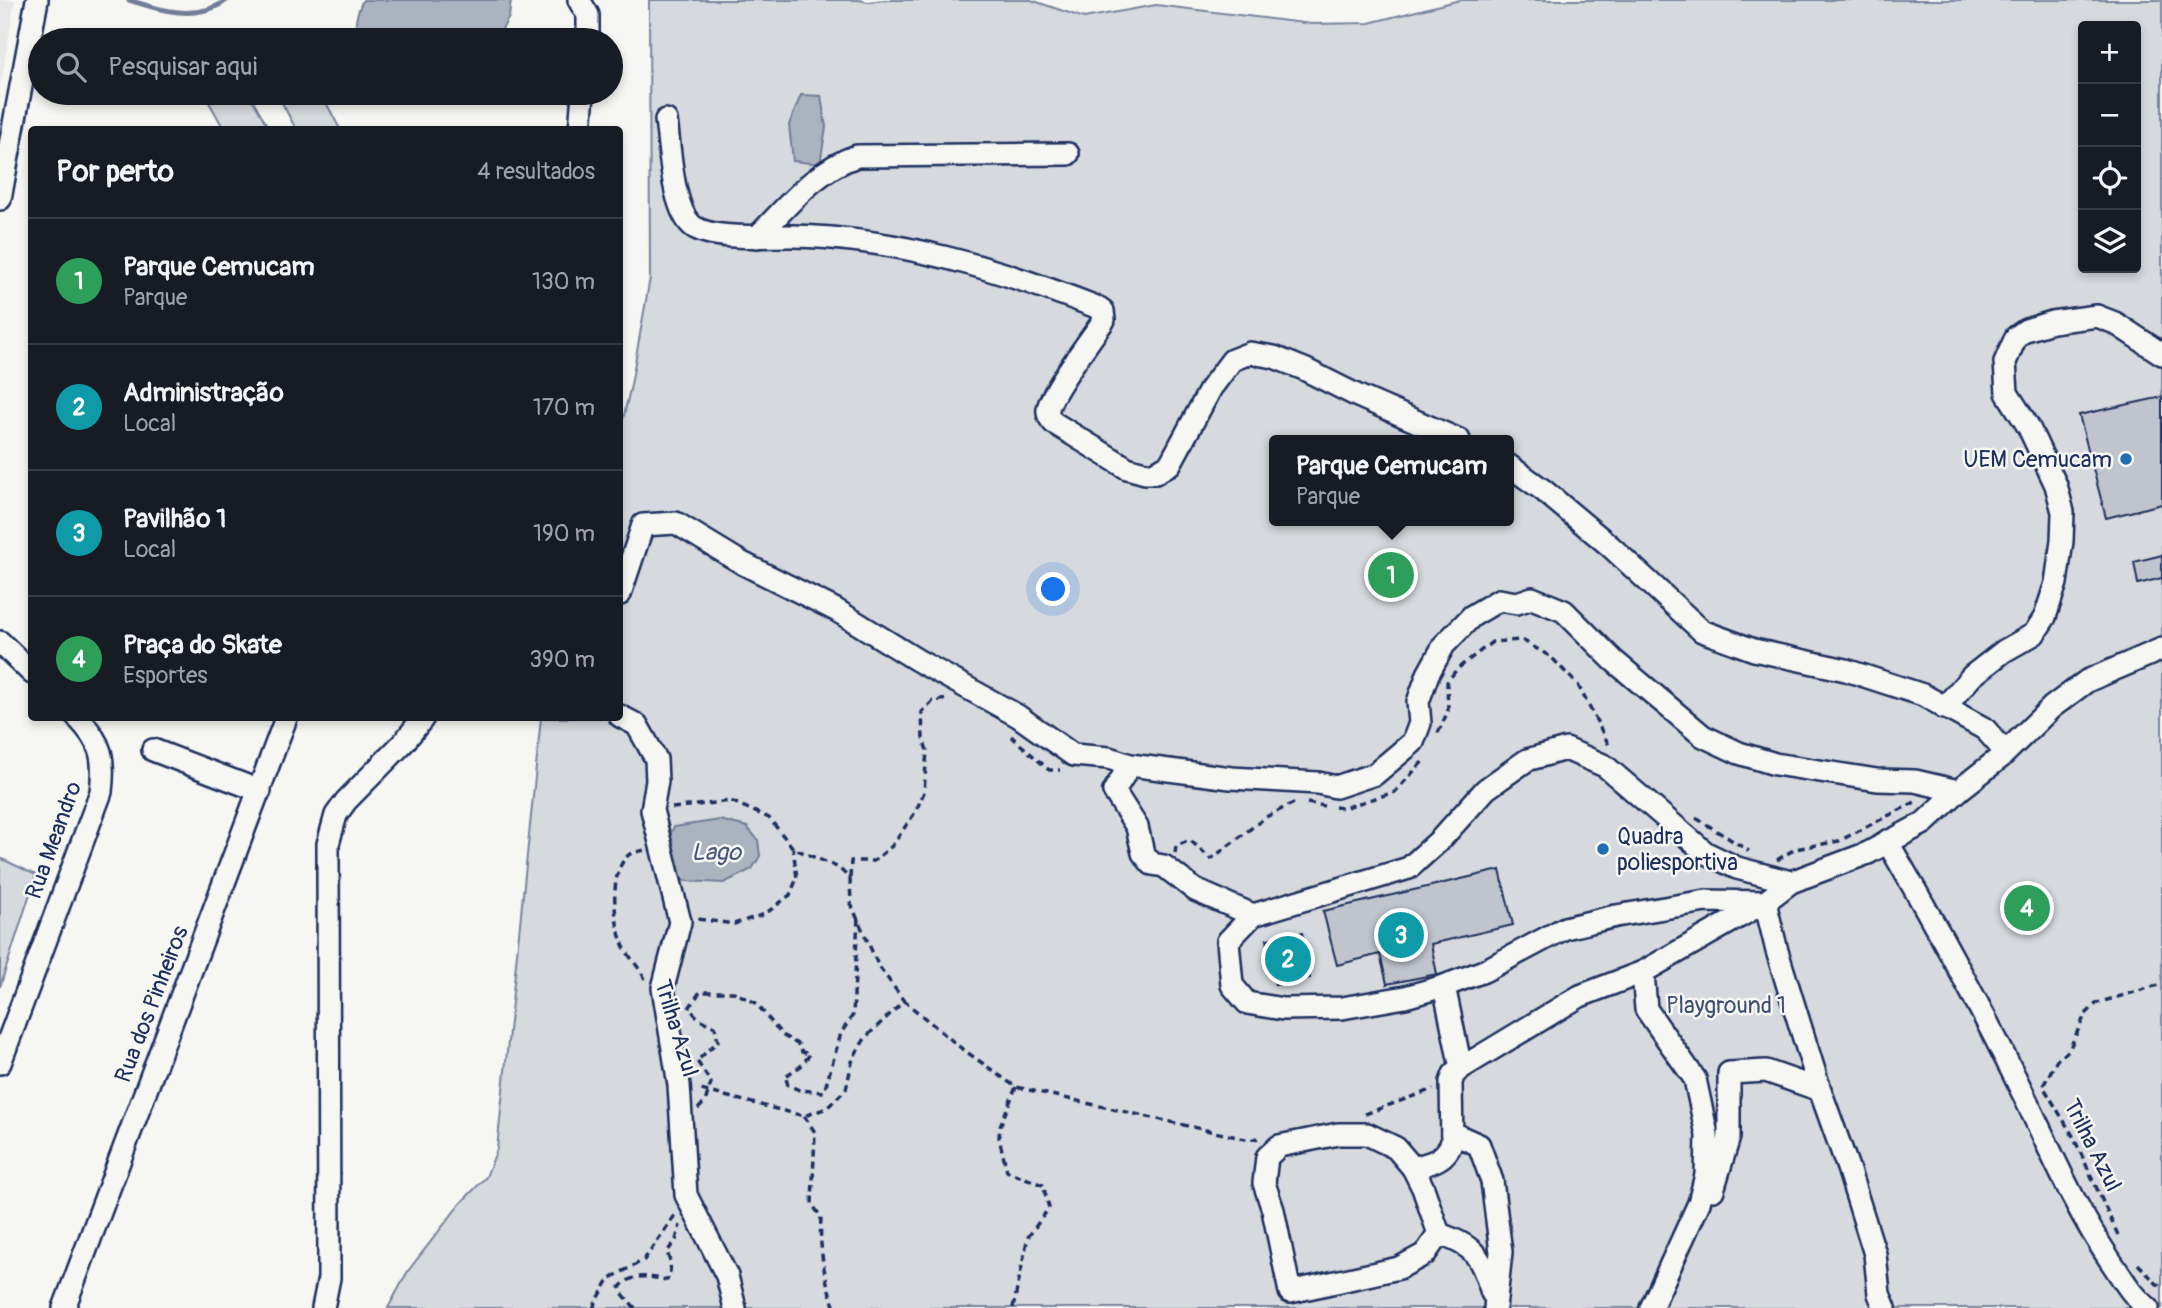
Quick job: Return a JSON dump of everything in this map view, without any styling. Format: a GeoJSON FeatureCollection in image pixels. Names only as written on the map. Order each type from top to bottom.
{"type":"FeatureCollection","features":[{"type":"Feature","properties":{"kind":"street"},"geometry":{"type":"LineString","coordinates":[[32,28],[37,0]]}},
{"type":"Feature","properties":{"kind":"street"},"geometry":{"type":"LineString","coordinates":[[579,0],[587,15],[588,28]]}},
{"type":"Feature","properties":{"kind":"street"},"geometry":{"type":"LineString","coordinates":[[0,199],[28,48]]}},
{"type":"Feature","properties":{"kind":"street"},"geometry":{"type":"LineString","coordinates":[[580,126],[582,105]]}},
{"type":"Feature","properties":{"kind":"street"},"geometry":{"type":"LineString","coordinates":[[666,121],[677,196],[685,218],[695,227],[710,232],[757,237],[794,236],[912,250],[1044,286],[1099,308],[1103,312],[1104,320],[1056,391],[1048,413],[1054,424],[1127,468],[1155,473],[1170,464],[1211,388],[1232,360],[1250,353],[1274,357],[1304,369],[1448,435]]}},
{"type":"Feature","properties":{"kind":"street"},"geometry":{"type":"LineString","coordinates":[[757,237],[811,183],[839,162],[857,156],[1068,154]]}},
{"type":"Feature","properties":{"kind":"street"},"geometry":{"type":"LineString","coordinates":[[1944,708],[1972,676],[2004,651],[2034,634],[2045,617],[2056,583],[2063,512],[2056,485],[2040,450],[2007,393],[2005,362],[2016,337],[2026,330],[2052,322],[2097,316],[2115,323],[2162,354]]}},
{"type":"Feature","properties":{"kind":"street"},"geometry":{"type":"LineString","coordinates":[[1514,469],[1610,546],[1702,631],[1754,650],[1846,670],[1923,695],[1985,729],[2000,746],[2001,757]]}},
{"type":"Feature","properties":{"kind":"street"},"geometry":{"type":"LineString","coordinates":[[623,585],[643,525],[676,523],[742,563],[836,610],[917,660],[1018,716],[1073,755],[1109,758],[1130,765],[1231,778],[1318,783],[1336,787],[1375,774],[1413,742],[1419,723],[1418,702],[1428,674],[1444,645],[1472,616],[1499,600],[1517,603],[1532,598],[1564,611],[1613,660],[1703,736],[1739,753],[1775,764],[1877,780],[1915,781],[1958,791]]}},
{"type":"Feature","properties":{"kind":"street"},"geometry":{"type":"LineString","coordinates":[[0,642],[28,669]]}},
{"type":"Feature","properties":{"kind":"street"},"geometry":{"type":"LineString","coordinates":[[1456,1075],[1580,996],[1643,972],[1765,902],[1791,882],[1868,853],[1924,822],[2001,757],[2052,707],[2087,681],[2162,649]]}},
{"type":"Feature","properties":{"kind":"street"},"geometry":{"type":"LineString","coordinates":[[623,718],[636,725],[656,759],[657,782],[652,810],[680,922],[663,988],[679,1085],[686,1195],[727,1276],[735,1308]]}},
{"type":"Feature","properties":{"kind":"street","name":"Rua Meandro"},"geometry":{"type":"LineString","coordinates":[[0,1063],[101,792],[102,751],[92,732],[81,721]]}},
{"type":"Feature","properties":{"kind":"street","name":"Rua dos Pinheiros"},"geometry":{"type":"LineString","coordinates":[[64,1308],[285,721]]}},
{"type":"Feature","properties":{"kind":"street"},"geometry":{"type":"LineString","coordinates":[[323,1308],[329,1278],[328,844],[336,815],[421,721]]}},
{"type":"Feature","properties":{"kind":"street"},"geometry":{"type":"LineString","coordinates":[[1765,902],[1706,901],[1616,916],[1565,928],[1483,971],[1444,986],[1405,997],[1342,1008],[1283,1009],[1247,1003],[1232,985],[1228,941],[1252,915],[1409,868],[1440,840],[1486,789],[1527,760],[1566,748],[1605,766],[1706,853],[1738,868],[1791,882]]}},
{"type":"Feature","properties":{"kind":"street"},"geometry":{"type":"LineString","coordinates":[[153,750],[260,791]]}},
{"type":"Feature","properties":{"kind":"street"},"geometry":{"type":"LineString","coordinates":[[1130,765],[1114,791],[1137,827],[1143,853],[1152,864],[1164,866],[1195,890],[1252,915]]}},
{"type":"Feature","properties":{"kind":"street"},"geometry":{"type":"LineString","coordinates":[[1887,841],[1969,987],[2011,1068],[2057,1168],[2095,1238],[2136,1299],[2148,1308]]}},
{"type":"Feature","properties":{"kind":"street"},"geometry":{"type":"LineString","coordinates":[[1765,902],[1777,951],[1820,1090],[1871,1242],[1879,1294],[1885,1308]]}},
{"type":"Feature","properties":{"kind":"street"},"geometry":{"type":"LineString","coordinates":[[1643,972],[1646,1009],[1695,1080],[1707,1135],[1706,1175],[1699,1203],[1651,1308]]}},
{"type":"Feature","properties":{"kind":"street"},"geometry":{"type":"LineString","coordinates":[[1413,1168],[1442,1159],[1452,1143],[1456,1075],[1444,986]]}},
{"type":"Feature","properties":{"kind":"street"},"geometry":{"type":"LineString","coordinates":[[1663,1308],[1708,1207],[1729,1138],[1729,1073],[1766,1071],[1820,1090]]}},
{"type":"Feature","properties":{"kind":"street"},"geometry":{"type":"LineString","coordinates":[[1452,1133],[1479,1145],[1492,1181],[1501,1252],[1494,1305]]}},
{"type":"Feature","properties":{"kind":"street"},"geometry":{"type":"LineString","coordinates":[[1338,1134],[1367,1134],[1396,1149],[1413,1168],[1439,1234],[1425,1254],[1399,1268],[1290,1292],[1273,1210],[1264,1183],[1267,1157],[1279,1146],[1338,1134]]}},
{"type":"Feature","properties":{"kind":"street"},"geometry":{"type":"LineString","coordinates":[[1439,1234],[1462,1242],[1482,1262],[1494,1305]]}},
{"type":"Feature","properties":{"kind":"path"},"geometry":{"type":"LineString","coordinates":[[1437,736],[1447,711],[1447,682],[1457,669],[1492,642],[1522,640],[1551,657],[1578,685],[1616,756]]}},
{"type":"Feature","properties":{"kind":"path"},"geometry":{"type":"LineString","coordinates":[[954,699],[933,701],[922,712],[923,739],[927,750],[924,792],[906,827],[892,846],[874,861],[851,861],[850,904],[878,965],[902,1000],[961,1048],[1016,1087],[1250,1140],[1264,1137]]}},
{"type":"Feature","properties":{"kind":"path"},"geometry":{"type":"LineString","coordinates":[[1004,728],[1049,771],[1062,770]]}},
{"type":"Feature","properties":{"kind":"path"},"geometry":{"type":"LineString","coordinates":[[1164,866],[1174,861],[1176,846],[1190,840],[1211,859],[1266,817],[1294,802],[1343,808],[1395,792],[1428,755]]}},
{"type":"Feature","properties":{"kind":"path"},"geometry":{"type":"LineString","coordinates":[[1773,862],[1795,849],[1839,841],[1919,800]]}},
{"type":"Feature","properties":{"kind":"path"},"geometry":{"type":"LineString","coordinates":[[652,810],[731,801],[769,818],[793,848],[839,868],[850,879]]}},
{"type":"Feature","properties":{"kind":"path"},"geometry":{"type":"LineString","coordinates":[[1691,815],[1754,853]]}},
{"type":"Feature","properties":{"kind":"path","name":"Trilha Azul"},"geometry":{"type":"LineString","coordinates":[[649,989],[641,968],[622,944],[613,907],[620,868],[629,855],[651,848],[658,835]]}},
{"type":"Feature","properties":{"kind":"path"},"geometry":{"type":"LineString","coordinates":[[680,922],[695,919],[734,924],[765,914],[790,895],[797,878],[793,848]]}},
{"type":"Feature","properties":{"kind":"path","name":"Trilha Azul"},"geometry":{"type":"LineString","coordinates":[[693,1115],[705,1102],[711,1083],[697,1061],[718,1041],[715,1027],[699,1019],[690,1008],[700,992],[734,992],[757,1003],[782,1035],[799,1045],[802,1052],[810,1054],[801,1066],[785,1076],[788,1085],[799,1090],[824,1092],[841,1033],[853,1015],[858,917]]}},
{"type":"Feature","properties":{"kind":"path","name":"Trilha Azul"},"geometry":{"type":"LineString","coordinates":[[2120,1237],[2073,1136],[2043,1086],[2057,1060],[2069,1050],[2085,1015],[2097,1003],[2162,984]]}},
{"type":"Feature","properties":{"kind":"path"},"geometry":{"type":"LineString","coordinates":[[679,1085],[804,1116],[827,1108],[846,1089],[853,1058],[866,1037],[902,1000]]}},
{"type":"Feature","properties":{"kind":"path"},"geometry":{"type":"LineString","coordinates":[[1357,1116],[1456,1075]]}},
{"type":"Feature","properties":{"kind":"path"},"geometry":{"type":"LineString","coordinates":[[1013,1308],[1028,1237],[1049,1208],[1043,1185],[1007,1171],[999,1138],[1000,1126],[1016,1087]]}},
{"type":"Feature","properties":{"kind":"path"},"geometry":{"type":"LineString","coordinates":[[804,1116],[815,1132],[812,1204],[821,1217],[820,1239],[827,1287],[835,1308]]}},
{"type":"Feature","properties":{"kind":"path"},"geometry":{"type":"LineString","coordinates":[[593,1308],[609,1279],[644,1260],[676,1214]]}},
{"type":"Feature","properties":{"kind":"path"},"geometry":{"type":"LineString","coordinates":[[635,1308],[620,1287],[641,1276],[667,1280],[671,1263],[667,1252],[676,1240],[682,1217]]}},
{"type":"Feature","properties":{"kind":"path"},"geometry":{"type":"LineString","coordinates":[[2138,1265],[2157,1284],[2162,1285]]}},
{"type":"Feature","properties":{"kind":"shaded area"},"geometry":{"type":"Polygon","coordinates":[[[0,0],[15,0],[0,88],[0,0]]]}},
{"type":"Feature","properties":{"kind":"green space","name":"Playground 1"},"geometry":{"type":"Polygon","coordinates":[[[649,0],[1031,0],[1084,18],[1156,5],[1312,24],[1369,23],[1460,0],[2162,0],[2162,1308],[388,1308],[408,1271],[460,1204],[486,1177],[497,1149],[541,721],[623,721],[623,419],[650,278],[649,0]]]}},
{"type":"Feature","properties":{"kind":"green space"},"geometry":{"type":"Polygon","coordinates":[[[211,105],[256,105],[267,126],[222,126],[211,105]]]}},
{"type":"Feature","properties":{"kind":"green space"},"geometry":{"type":"Polygon","coordinates":[[[283,105],[327,105],[338,126],[294,126],[283,105]]]}},
{"type":"Feature","properties":{"kind":"green space"},"geometry":{"type":"Polygon","coordinates":[[[0,858],[36,875],[0,987],[0,858]]]}},
{"type":"Feature","properties":{"kind":"water"},"geometry":{"type":"Polygon","coordinates":[[[363,0],[511,0],[509,17],[503,28],[356,28],[363,0]]]}},
{"type":"Feature","properties":{"kind":"water"},"geometry":{"type":"Polygon","coordinates":[[[801,95],[821,96],[826,127],[820,164],[793,161],[789,125],[801,95]]]}},
{"type":"Feature","properties":{"kind":"water","name":"Lago"},"geometry":{"type":"Polygon","coordinates":[[[720,820],[747,827],[758,840],[760,856],[752,869],[724,883],[685,881],[672,874],[665,844],[674,827],[720,820]]]}},
{"type":"Feature","properties":{"kind":"building","name":"UEM Cemucam"},"geometry":{"type":"Polygon","coordinates":[[[2162,397],[2162,504],[2106,518],[2079,415],[2162,397]]]}},
{"type":"Feature","properties":{"kind":"building"},"geometry":{"type":"Polygon","coordinates":[[[2162,555],[2162,578],[2138,584],[2134,562],[2162,555]]]}},
{"type":"Feature","properties":{"kind":"building"},"geometry":{"type":"Polygon","coordinates":[[[1500,870],[1513,925],[1431,944],[1437,974],[1387,984],[1380,954],[1337,965],[1323,911],[1500,870]]]}},
{"type":"Feature","properties":{"kind":"building"},"geometry":{"type":"Polygon","coordinates":[[[1302,933],[1310,978],[1275,985],[1267,939],[1302,933]]]}},
{"type":"Feature","properties":{"kind":"waterway"},"geometry":{"type":"LineString","coordinates":[[129,0],[178,12],[203,11],[227,0]]}},
{"type":"Feature","properties":{"kind":"place","name":"UEM Cemucam"},"geometry":{"type":"Point","coordinates":[2126,459]}},
{"type":"Feature","properties":{"kind":"place","name":"Parque Cemucam"},"geometry":{"type":"Point","coordinates":[1391,575]}},
{"type":"Feature","properties":{"kind":"place","name":"Quadra poliesportiva"},"geometry":{"type":"Point","coordinates":[1603,849]}},
{"type":"Feature","properties":{"kind":"place","name":"Praça do Skate"},"geometry":{"type":"Point","coordinates":[2027,908]}},
{"type":"Feature","properties":{"kind":"place","name":"Pavilhão 1"},"geometry":{"type":"Point","coordinates":[1401,935]}},
{"type":"Feature","properties":{"kind":"place","name":"Administração"},"geometry":{"type":"Point","coordinates":[1288,959]}}]}
